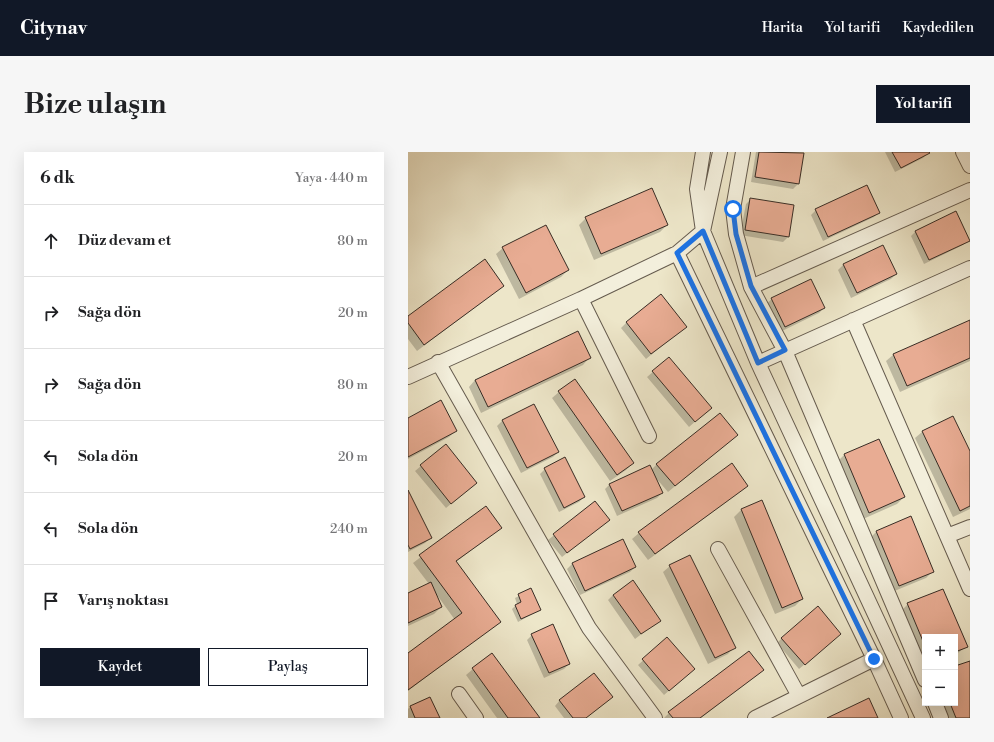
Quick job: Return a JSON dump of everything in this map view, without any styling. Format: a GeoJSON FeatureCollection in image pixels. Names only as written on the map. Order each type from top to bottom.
{"type":"FeatureCollection","features":[{"type":"Feature","properties":{"kind":"street"},"geometry":{"type":"LineString","coordinates":[[703,152],[697,189],[703,231],[758,363],[923,718]]}},
{"type":"Feature","properties":{"kind":"street"},"geometry":{"type":"LineString","coordinates":[[408,377],[438,362],[581,299],[677,253],[703,231],[720,152]]}},
{"type":"Feature","properties":{"kind":"street"},"geometry":{"type":"LineString","coordinates":[[743,152],[733,209],[736,234],[751,286],[785,350],[922,673]]}},
{"type":"Feature","properties":{"kind":"street"},"geometry":{"type":"LineString","coordinates":[[963,152],[970,166]]}},
{"type":"Feature","properties":{"kind":"street"},"geometry":{"type":"LineString","coordinates":[[751,286],[970,190]]}},
{"type":"Feature","properties":{"kind":"street"},"geometry":{"type":"LineString","coordinates":[[677,253],[874,659],[901,718]]}},
{"type":"Feature","properties":{"kind":"street"},"geometry":{"type":"LineString","coordinates":[[758,363],[970,268]]}},
{"type":"Feature","properties":{"kind":"street"},"geometry":{"type":"LineString","coordinates":[[581,299],[649,436]]}},
{"type":"Feature","properties":{"kind":"street"},"geometry":{"type":"LineString","coordinates":[[853,320],[970,589]]}},
{"type":"Feature","properties":{"kind":"street"},"geometry":{"type":"LineString","coordinates":[[438,362],[589,628],[655,718]]}},
{"type":"Feature","properties":{"kind":"street"},"geometry":{"type":"LineString","coordinates":[[947,536],[970,527]]}},
{"type":"Feature","properties":{"kind":"street"},"geometry":{"type":"LineString","coordinates":[[718,549],[799,696]]}},
{"type":"Feature","properties":{"kind":"street"},"geometry":{"type":"LineString","coordinates":[[755,718],[874,659]]}},
{"type":"Feature","properties":{"kind":"street"},"geometry":{"type":"LineString","coordinates":[[459,694],[476,718]]}},
{"type":"Feature","properties":{"kind":"street"},"geometry":{"type":"LineString","coordinates":[[936,706],[941,718]]}},
{"type":"Feature","properties":{"kind":"building"},"geometry":{"type":"Polygon","coordinates":[[[759,152],[804,153],[799,184],[755,177],[759,152]]]}},
{"type":"Feature","properties":{"kind":"building"},"geometry":{"type":"Polygon","coordinates":[[[892,152],[929,152],[930,153],[901,168],[892,152]]]}},
{"type":"Feature","properties":{"kind":"building"},"geometry":{"type":"Polygon","coordinates":[[[867,185],[880,213],[828,237],[815,209],[867,185]]]}},
{"type":"Feature","properties":{"kind":"building"},"geometry":{"type":"Polygon","coordinates":[[[652,188],[668,225],[601,254],[585,217],[652,188]]]}},
{"type":"Feature","properties":{"kind":"building"},"geometry":{"type":"Polygon","coordinates":[[[750,198],[794,205],[789,237],[745,230],[750,198]]]}},
{"type":"Feature","properties":{"kind":"building"},"geometry":{"type":"Polygon","coordinates":[[[956,211],[970,241],[929,260],[915,231],[956,211]]]}},
{"type":"Feature","properties":{"kind":"building"},"geometry":{"type":"Polygon","coordinates":[[[546,225],[569,270],[526,293],[502,247],[546,225]]]}},
{"type":"Feature","properties":{"kind":"building"},"geometry":{"type":"Polygon","coordinates":[[[883,245],[897,274],[857,293],[843,264],[883,245]]]}},
{"type":"Feature","properties":{"kind":"building"},"geometry":{"type":"Polygon","coordinates":[[[485,259],[504,286],[424,345],[408,323],[408,316],[485,259]]]}},
{"type":"Feature","properties":{"kind":"building"},"geometry":{"type":"Polygon","coordinates":[[[811,279],[825,308],[785,327],[771,298],[811,279]]]}},
{"type":"Feature","properties":{"kind":"building"},"geometry":{"type":"Polygon","coordinates":[[[661,294],[687,327],[651,354],[626,322],[661,294]]]}},
{"type":"Feature","properties":{"kind":"building"},"geometry":{"type":"Polygon","coordinates":[[[970,320],[970,358],[907,386],[893,354],[970,320]]]}},
{"type":"Feature","properties":{"kind":"building"},"geometry":{"type":"Polygon","coordinates":[[[578,331],[591,358],[488,407],[475,380],[578,331]]]}},
{"type":"Feature","properties":{"kind":"building"},"geometry":{"type":"Polygon","coordinates":[[[669,357],[712,408],[695,422],[652,371],[669,357]]]}},
{"type":"Feature","properties":{"kind":"building"},"geometry":{"type":"Polygon","coordinates":[[[575,379],[634,463],[617,475],[558,391],[575,379]]]}},
{"type":"Feature","properties":{"kind":"building"},"geometry":{"type":"Polygon","coordinates":[[[441,400],[457,431],[408,457],[408,418],[441,400]]]}},
{"type":"Feature","properties":{"kind":"building"},"geometry":{"type":"Polygon","coordinates":[[[534,404],[559,452],[527,468],[502,420],[534,404]]]}},
{"type":"Feature","properties":{"kind":"building"},"geometry":{"type":"Polygon","coordinates":[[[720,413],[738,435],[675,486],[656,464],[720,413]]]}},
{"type":"Feature","properties":{"kind":"building"},"geometry":{"type":"Polygon","coordinates":[[[953,416],[970,451],[970,506],[960,511],[922,431],[953,416]]]}},
{"type":"Feature","properties":{"kind":"building"},"geometry":{"type":"Polygon","coordinates":[[[879,439],[905,497],[869,513],[844,454],[879,439]]]}},
{"type":"Feature","properties":{"kind":"building"},"geometry":{"type":"Polygon","coordinates":[[[446,444],[477,483],[451,504],[420,465],[446,444]]]}},
{"type":"Feature","properties":{"kind":"building"},"geometry":{"type":"Polygon","coordinates":[[[565,457],[585,497],[564,508],[544,468],[565,457]]]}},
{"type":"Feature","properties":{"kind":"building"},"geometry":{"type":"Polygon","coordinates":[[[732,463],[748,486],[655,554],[638,532],[732,463]]]}},
{"type":"Feature","properties":{"kind":"building"},"geometry":{"type":"Polygon","coordinates":[[[650,465],[663,493],[622,511],[609,484],[650,465]]]}},
{"type":"Feature","properties":{"kind":"building"},"geometry":{"type":"Polygon","coordinates":[[[408,490],[432,538],[410,549],[408,545],[408,490]]]}},
{"type":"Feature","properties":{"kind":"building"},"geometry":{"type":"Polygon","coordinates":[[[762,500],[803,599],[782,608],[741,509],[762,500]]]}},
{"type":"Feature","properties":{"kind":"building"},"geometry":{"type":"Polygon","coordinates":[[[595,501],[610,520],[567,553],[553,534],[595,501]]]}},
{"type":"Feature","properties":{"kind":"building"},"geometry":{"type":"Polygon","coordinates":[[[486,506],[502,528],[456,561],[501,622],[408,690],[408,653],[462,613],[419,555],[486,506]]]}},
{"type":"Feature","properties":{"kind":"building"},"geometry":{"type":"Polygon","coordinates":[[[911,516],[934,572],[899,586],[876,531],[911,516]]]}},
{"type":"Feature","properties":{"kind":"building"},"geometry":{"type":"Polygon","coordinates":[[[623,539],[636,567],[585,591],[572,563],[623,539]]]}},
{"type":"Feature","properties":{"kind":"building"},"geometry":{"type":"Polygon","coordinates":[[[690,555],[736,648],[715,658],[669,565],[690,555]]]}},
{"type":"Feature","properties":{"kind":"building"},"geometry":{"type":"Polygon","coordinates":[[[633,580],[661,621],[641,634],[613,595],[633,580]]]}},
{"type":"Feature","properties":{"kind":"building"},"geometry":{"type":"Polygon","coordinates":[[[431,582],[442,607],[408,623],[408,593],[431,582]]]}},
{"type":"Feature","properties":{"kind":"building"},"geometry":{"type":"Polygon","coordinates":[[[531,588],[541,610],[521,619],[515,605],[521,602],[518,594],[531,588]]]}},
{"type":"Feature","properties":{"kind":"building"},"geometry":{"type":"Polygon","coordinates":[[[943,589],[968,647],[958,651],[958,634],[922,634],[922,639],[907,603],[943,589]]]}},
{"type":"Feature","properties":{"kind":"building"},"geometry":{"type":"Polygon","coordinates":[[[818,606],[841,634],[805,665],[781,638],[818,606]]]}},
{"type":"Feature","properties":{"kind":"building"},"geometry":{"type":"Polygon","coordinates":[[[553,624],[570,664],[549,673],[531,634],[553,624]]]}},
{"type":"Feature","properties":{"kind":"building"},"geometry":{"type":"Polygon","coordinates":[[[667,637],[695,669],[669,691],[642,659],[667,637]]]}},
{"type":"Feature","properties":{"kind":"building"},"geometry":{"type":"Polygon","coordinates":[[[749,651],[764,670],[700,718],[673,718],[668,712],[749,651]]]}},
{"type":"Feature","properties":{"kind":"building"},"geometry":{"type":"Polygon","coordinates":[[[492,653],[540,718],[508,718],[472,668],[492,653]]]}},
{"type":"Feature","properties":{"kind":"building"},"geometry":{"type":"Polygon","coordinates":[[[970,661],[970,718],[956,718],[951,706],[958,706],[958,665],[970,661]]]}},
{"type":"Feature","properties":{"kind":"building"},"geometry":{"type":"Polygon","coordinates":[[[594,673],[613,697],[586,718],[573,718],[559,700],[594,673]]]}},
{"type":"Feature","properties":{"kind":"building"},"geometry":{"type":"Polygon","coordinates":[[[430,697],[440,718],[415,718],[410,706],[430,697]]]}},
{"type":"Feature","properties":{"kind":"building"},"geometry":{"type":"Polygon","coordinates":[[[869,698],[878,718],[827,718],[869,698]]]}},
{"type":"Feature","properties":{"kind":"route"},"geometry":{"type":"LineString","coordinates":[[733,209],[736,234],[751,286],[785,350],[758,363],[703,231],[677,253],[874,659]]}}]}
